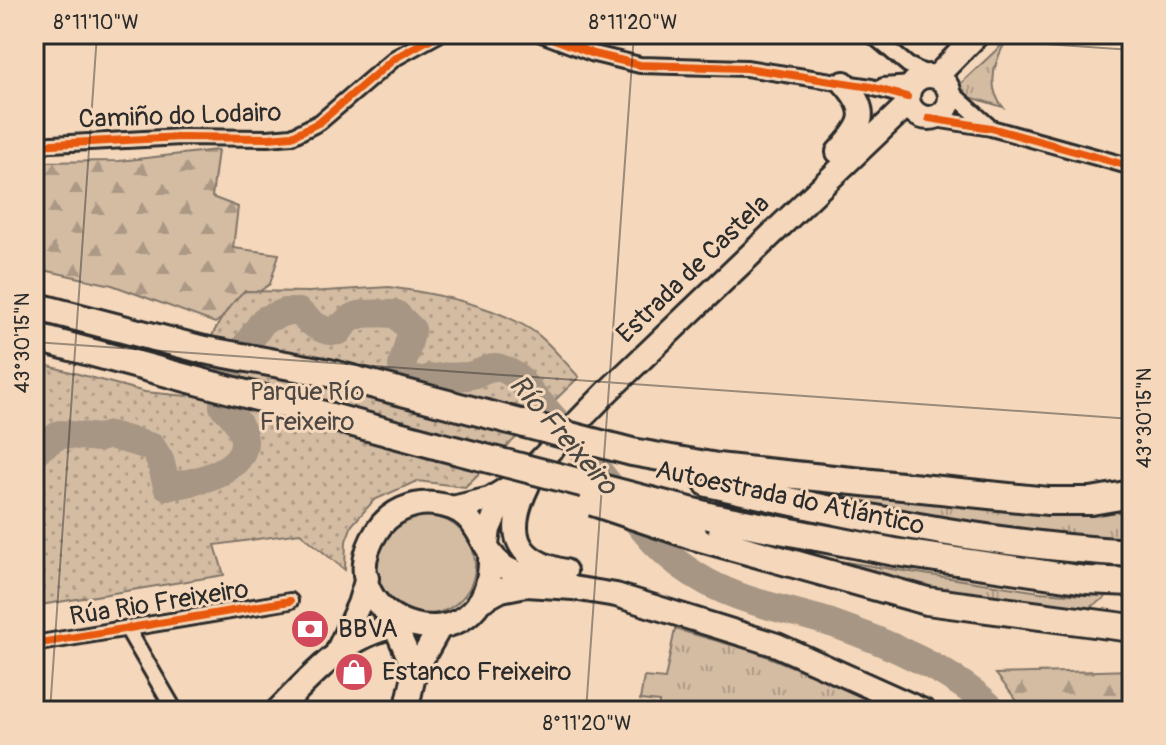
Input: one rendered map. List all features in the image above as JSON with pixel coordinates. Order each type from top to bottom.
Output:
[{"type":"highway","name":"Autoestrada do Atlántico","points":[[34,306],[713,475],[873,520],[1018,543],[1132,553]]},
{"type":"highway","name":"Autoestrada do Atlántico","points":[[34,337],[713,517],[895,552],[1086,580],[1132,582]]},
{"type":"highway","points":[[439,446],[694,536],[927,601],[1132,628]]},
{"type":"highway","points":[[713,475],[1048,501],[1091,501],[1132,494]]},
{"type":"main road","name":"Estrada de Castela","points":[[521,480],[978,34]]},
{"type":"main road","points":[[823,183],[825,167],[860,126],[860,106],[844,83]]},
{"type":"main road","points":[[924,88],[946,109],[942,114],[929,118],[916,114],[924,88]]},
{"type":"main road","points":[[538,464],[515,515],[515,528],[524,551],[544,565],[590,578],[616,595]]},
{"type":"main road","points":[[452,508],[490,499],[521,480]]},
{"type":"main road","points":[[479,602],[487,588],[490,571],[489,529],[496,513],[521,480]]},
{"type":"main road","points":[[338,650],[367,578],[366,558],[371,540],[381,524],[396,512],[414,505],[433,503],[452,508],[479,529],[488,550],[507,569],[573,588]]},
{"type":"main road","points":[[367,578],[379,605],[398,628],[415,671]]},
{"type":"main road","points":[[277,711],[338,650],[359,639],[384,627],[440,627],[457,621],[479,602],[501,590],[526,585],[616,595],[777,645],[924,711]]},
{"type":"main road","points":[[406,711],[415,671],[440,627]]},
{"type":"street","name":"Camiño do Lodairo","points":[[34,145],[181,137],[292,136],[320,122],[395,58],[439,34]]},
{"type":"street","points":[[541,34],[602,57],[640,65],[733,67],[871,87],[924,88]]},
{"type":"street","points":[[871,34],[908,65],[924,88],[991,128]]},
{"type":"street","points":[[929,118],[991,128],[1132,167]]},
{"type":"street","name":"Rúa Rio Freixeiro","points":[[34,644],[290,601]]},
{"type":"street","points":[[128,630],[175,711]]},
{"type":"green space","points":[[1006,41],[998,57],[993,83],[1003,107],[960,94],[956,88]]},
{"type":"green space","points":[[218,150],[212,197],[238,207],[233,248],[279,254],[270,284],[215,323],[112,285],[34,268],[34,162],[119,161]]},
{"type":"green space","name":"Parque Río Freixeiro","points":[[389,287],[462,301],[514,320],[543,339],[579,377],[465,487],[417,481],[374,500],[352,525],[346,541],[345,570],[300,533],[215,545],[224,575],[34,606],[34,362],[145,392],[187,396],[217,327],[244,291],[309,292]]},
{"type":"green space","points":[[777,484],[1049,514],[1102,514],[1132,510],[1132,554],[1123,574],[1105,598],[1080,613],[917,587],[801,555],[1040,592],[1081,595],[1089,551],[1071,537],[966,523],[777,487]]},
{"type":"green space","points":[[426,516],[445,519],[461,530],[472,546],[475,565],[472,584],[461,600],[445,611],[426,614],[407,611],[391,600],[380,584],[377,565],[380,546],[391,530],[407,519]]},
{"type":"green space","points":[[675,629],[753,651],[892,711],[659,711],[659,702],[640,700],[644,677],[665,679]]},
{"type":"green space","points":[[1132,670],[1125,711],[1025,711],[996,674]]},
{"type":"waterway","name":"Río Freixeiro","points":[[34,452],[60,434],[99,438],[110,435],[152,447],[160,460],[167,486],[203,479],[233,464],[242,453],[244,439],[238,424],[223,406],[223,395],[232,365],[264,320],[285,312],[299,312],[317,326],[328,331],[339,331],[357,316],[396,314],[412,330],[402,366],[404,378],[418,380],[467,376],[496,367],[518,378],[579,447],[658,546],[688,571],[738,596],[834,624],[897,649],[941,671],[994,711]]},
{"type":"cycle path","points":[[34,145],[181,137],[292,136],[320,122],[395,58],[439,34]]},
{"type":"cycle path","points":[[541,34],[594,54],[640,65],[746,68],[871,87],[907,97]]},
{"type":"cycle path","points":[[929,118],[991,128],[1132,167]]},
{"type":"cycle path","points":[[34,644],[290,601]]},
{"type":"place","name":"BBVA","points":[[310,629]]},
{"type":"place","name":"Estanco Freixeiro","points":[[354,672]]}]
